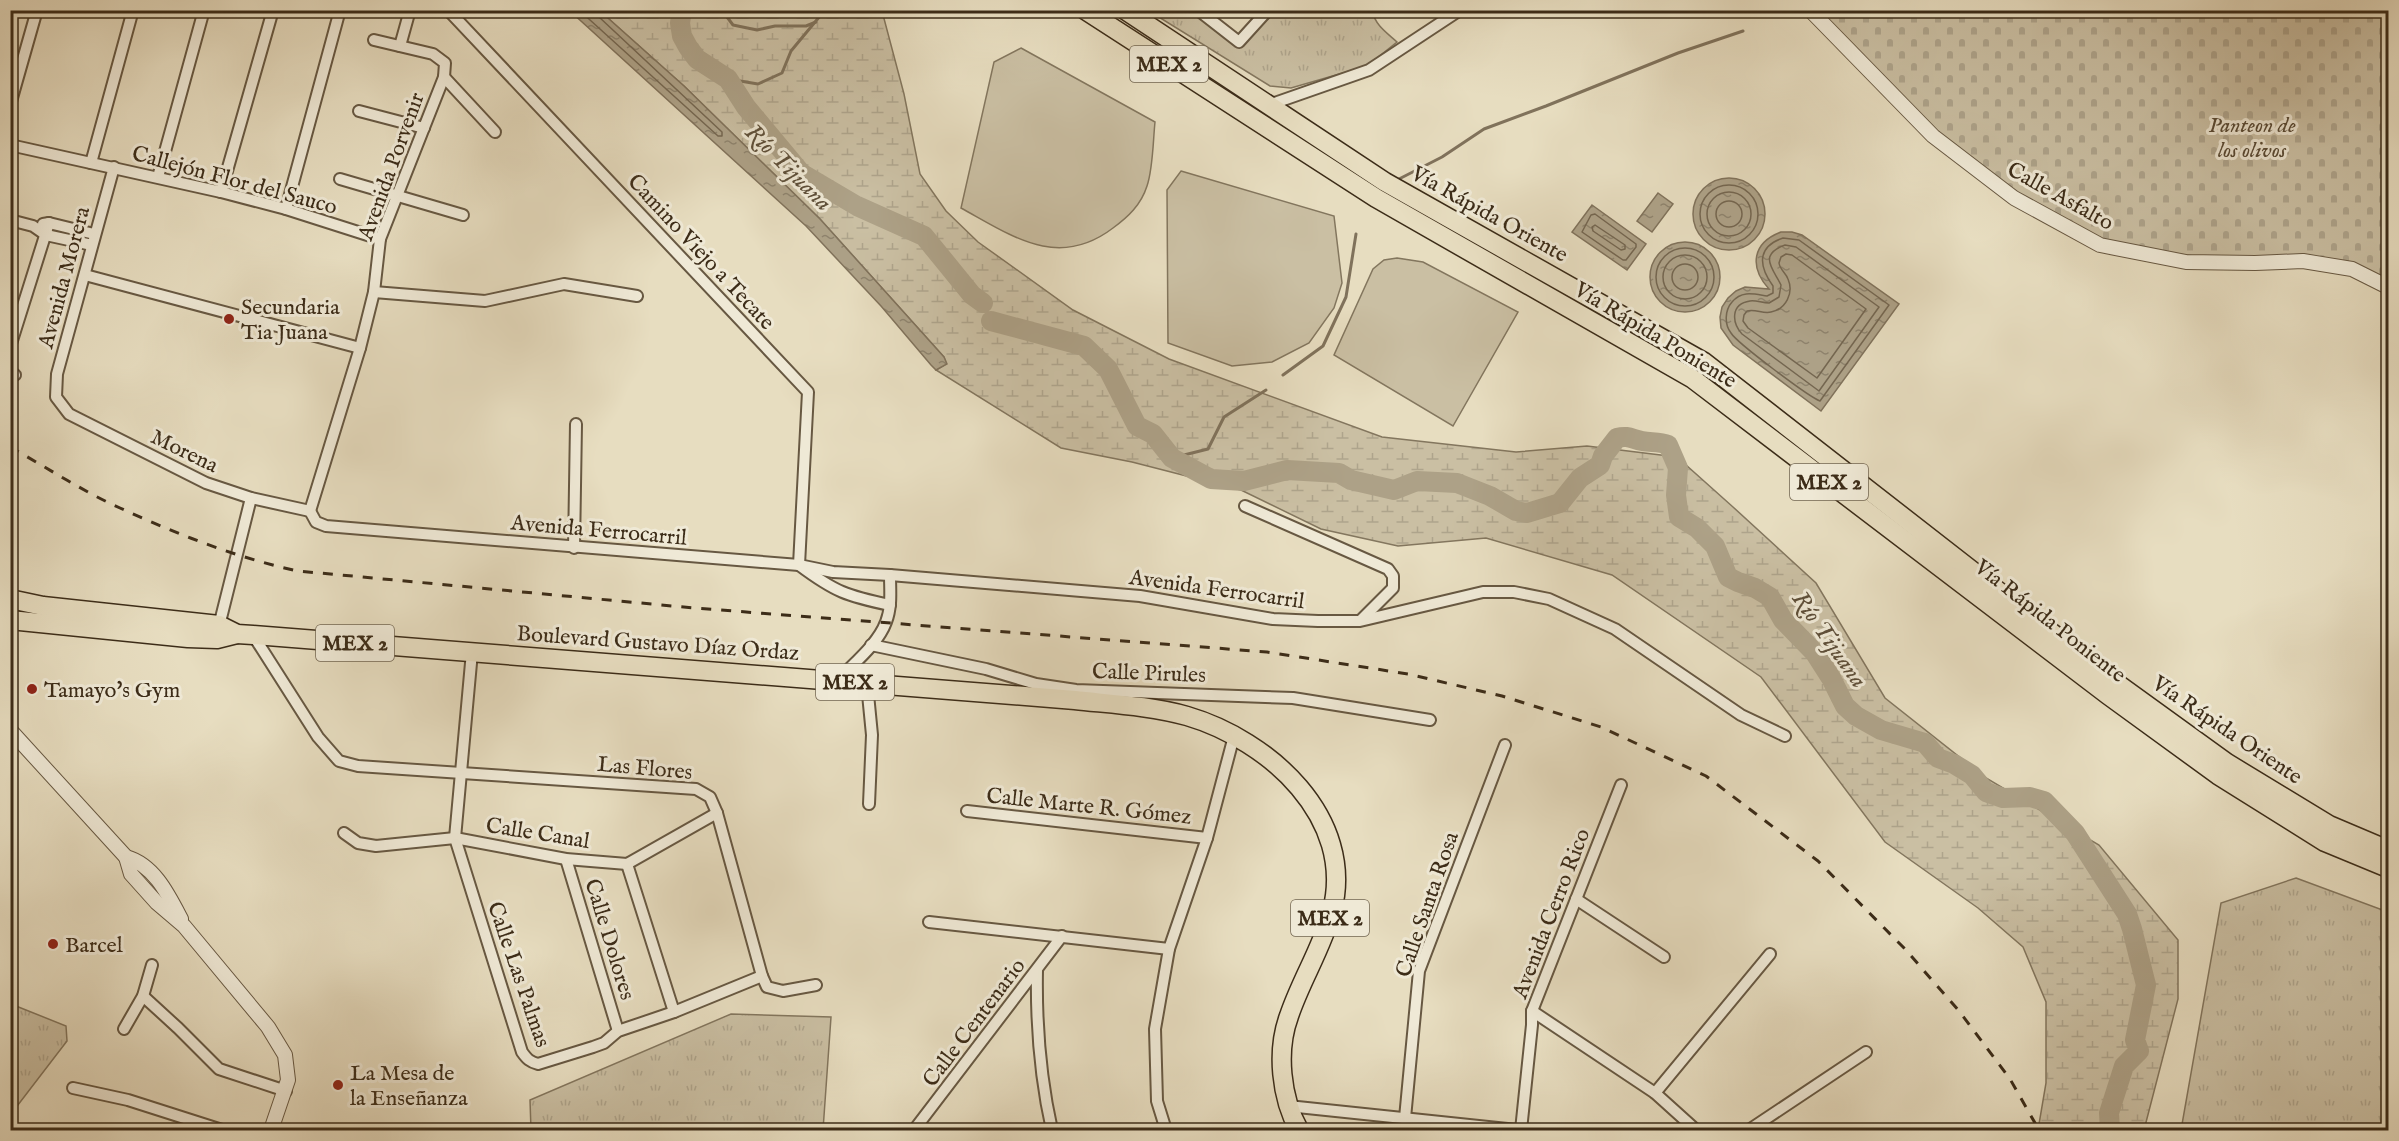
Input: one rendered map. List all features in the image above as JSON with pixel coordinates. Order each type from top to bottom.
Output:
[{"type":"main road","name":"Vía Rápida Poniente","points":[[1085,10],[1376,198],[1693,379],[2217,776],[2325,842],[2388,868]]},
{"type":"main road","name":"Vía Rápida Oriente","points":[[1125,10],[1385,182],[1704,362],[2115,682],[2228,763],[2329,825],[2388,850]]},
{"type":"main road","name":"Boulevard Gustavo Díaz Ordaz","points":[[10,599],[43,606],[245,635],[867,684],[1075,695],[1166,711],[1206,723],[1233,736],[1273,762],[1300,789],[1321,819],[1334,851],[1336,882],[1332,911],[1288,1017],[1285,1032],[1282,1064],[1288,1106],[1299,1131]]},
{"type":"main road","points":[[10,607],[43,606]]},
{"type":"main road","name":"Boulevard Gustavo Díaz Ordaz","points":[[10,620],[68,628],[218,632]]},
{"type":"street","points":[[10,105],[37,10]]},
{"type":"street","points":[[91,163],[133,10]]},
{"type":"street","points":[[158,177],[204,10]]},
{"type":"street","points":[[221,192],[273,10]]},
{"type":"street","points":[[286,209],[339,10]]},
{"type":"street","points":[[400,46],[410,10]]},
{"type":"street","name":"Camino Viejo a Tecate","points":[[448,10],[808,392],[799,565]]},
{"type":"street","points":[[1198,10],[1239,42],[1268,10]]},
{"type":"street","points":[[1269,105],[1369,70],[1460,10]]},
{"type":"street","name":"Calle Asfalto","points":[[1810,10],[1934,136],[2014,198],[2100,245],[2186,262],[2303,261],[2352,269],[2388,287]]},
{"type":"street","points":[[374,40],[433,54],[445,63],[444,77],[495,132]]},
{"type":"street","name":"Avenida Porvenir","points":[[310,512],[360,348],[374,292],[381,239],[444,77]]},
{"type":"street","points":[[359,111],[424,128]]},
{"type":"street","name":"Callejón Flor del Sauco","points":[[10,144],[221,192],[286,209],[381,239]]},
{"type":"street","name":"Avenida Morera","points":[[56,397],[57,374],[114,167]]},
{"type":"street","points":[[340,179],[463,215]]},
{"type":"street","points":[[10,220],[33,226],[46,235],[93,239]]},
{"type":"street","points":[[33,226],[49,223],[93,239]]},
{"type":"street","points":[[10,347],[49,223]]},
{"type":"street","points":[[85,276],[360,348]]},
{"type":"street","points":[[374,292],[486,301],[564,284],[636,296]]},
{"type":"street","name":"Morena","points":[[56,397],[69,414],[206,483],[251,498],[310,512]]},
{"type":"street","points":[[574,548],[576,424]]},
{"type":"street","points":[[218,632],[251,498]]},
{"type":"street","points":[[1245,506],[1388,568],[1393,576],[1393,588],[1360,621]]},
{"type":"street","name":"Avenida Ferrocarril","points":[[310,512],[316,522],[326,526],[799,565],[833,572],[890,574],[1140,596],[1273,619],[1360,621],[1483,592],[1514,592],[1549,599],[1615,629],[1741,715],[1785,736]]},
{"type":"street","points":[[799,565],[826,585],[846,595],[891,604]]},
{"type":"street","points":[[838,680],[871,645],[886,623],[891,604],[890,574]]},
{"type":"street","name":"Las Flores","points":[[245,635],[318,737],[339,761],[358,766],[696,789],[710,797],[717,813],[762,976]]},
{"type":"street","name":"Calle Pirules","points":[[871,645],[986,669],[1075,695],[1293,698],[1430,720]]},
{"type":"street","name":"Calle Las Palmas","points":[[472,652],[455,838],[522,1052],[526,1058],[538,1064],[593,1047],[618,1031],[674,1012],[762,976]]},
{"type":"street","points":[[867,684],[872,735],[869,804]]},
{"type":"street","points":[[10,730],[126,857],[143,864],[168,894],[184,926],[278,1040],[289,1067],[286,1091],[271,1131]]},
{"type":"street","points":[[1166,1131],[1157,1101],[1155,1029],[1169,949],[1207,838],[1233,736]]},
{"type":"street","name":"Calle Santa Rosa","points":[[1404,1118],[1419,971],[1505,745]]},
{"type":"street","name":"Avenida Cerro Rico","points":[[1521,1131],[1532,1011],[1621,785]]},
{"type":"street","name":"Calle Marte R. Gómez","points":[[967,811],[1207,838]]},
{"type":"street","points":[[674,1012],[627,864],[717,813]]},
{"type":"street","name":"Calle Canal","points":[[344,833],[358,843],[376,846],[455,838],[566,859],[627,864]]},
{"type":"street","name":"Calle Dolores","points":[[566,859],[618,1031]]},
{"type":"street","points":[[1575,899],[1664,957]]},
{"type":"street","points":[[929,922],[1169,949]]},
{"type":"street","name":"Calle Centenario","points":[[914,1131],[1062,936]]},
{"type":"street","points":[[1655,1093],[1770,954]]},
{"type":"street","points":[[124,1029],[143,996],[152,965]]},
{"type":"street","points":[[1037,970],[1036,1015],[1039,1054],[1052,1131]]},
{"type":"street","points":[[762,976],[767,987],[774,990],[816,985]]},
{"type":"street","points":[[143,996],[219,1069],[286,1091]]},
{"type":"street","points":[[1532,1011],[1655,1093],[1696,1131]]},
{"type":"street","points":[[1749,1131],[1866,1052]]},
{"type":"street","points":[[73,1088],[128,1100],[222,1131]]},
{"type":"street","points":[[1288,1106],[1517,1131]]},
{"type":"green space","points":[[600,11],[882,11],[904,94],[920,174],[946,211],[978,242],[1073,310],[1169,359],[1382,437],[1516,452],[1587,446],[1677,457],[1816,583],[1885,698],[1986,778],[2099,845],[2178,940],[2178,999],[2144,1130],[2038,1130],[2046,1083],[2046,1002],[2023,947],[1978,908],[1885,842],[1761,677],[1612,575],[1486,538],[1398,546],[1321,529],[1241,490],[1132,462],[1061,448],[936,370],[946,364],[944,357],[820,219],[684,86]]},
{"type":"green space","points":[[1149,11],[1190,11],[1240,46],[1276,11],[1372,11],[1379,25],[1397,42],[1367,66],[1291,88],[1270,86]]},
{"type":"green space","name":"Panteon de los olivos","points":[[1810,11],[2388,11],[2388,287],[2352,269],[2255,263],[2100,245],[2014,198],[1933,136]]},
{"type":"green space","points":[[1021,48],[1155,122],[1150,172],[1141,199],[1133,210],[1113,228],[1093,240],[1073,247],[1054,248],[1017,238],[961,208],[994,62]]},
{"type":"green space","points":[[1181,171],[1334,216],[1342,283],[1334,308],[1309,343],[1272,362],[1232,366],[1168,343],[1167,190]]},
{"type":"green space","points":[[1397,258],[1423,262],[1518,312],[1453,426],[1334,355],[1373,269],[1384,260]]},
{"type":"green space","points":[[2296,878],[2388,912],[2388,1130],[2181,1130],[2221,903]]},
{"type":"green space","points":[[11,1004],[66,1026],[67,1041],[11,1114]]},
{"type":"green space","points":[[731,1014],[831,1017],[823,1130],[531,1130],[530,1100]]},
{"type":"water","points":[[570,11],[600,11],[684,86],[820,219],[944,357],[947,364],[936,370],[881,306],[806,226]]},
{"type":"water","points":[[1729,178],[1749,184],[1759,194],[1765,214],[1759,234],[1749,244],[1729,250],[1709,244],[1699,234],[1693,214],[1699,194],[1709,184]]},
{"type":"water","points":[[1658,193],[1673,204],[1652,232],[1637,221]]},
{"type":"water","points":[[1592,205],[1646,244],[1627,270],[1572,232]]},
{"type":"water","points":[[1781,232],[1802,235],[1899,304],[1821,411],[1733,345],[1721,328],[1722,307],[1736,291],[1745,287],[1769,289],[1758,272],[1757,256],[1764,242]]},
{"type":"water","points":[[1678,242],[1692,242],[1705,247],[1715,257],[1720,277],[1715,297],[1705,307],[1692,312],[1678,312],[1665,307],[1655,297],[1650,284],[1650,270],[1655,257],[1665,247]]},
{"type":"waterway","name":"Río Tijuana","points":[[682,10],[680,23],[682,36],[688,47],[697,59],[728,79],[746,107],[801,173],[857,206],[924,236],[972,295],[983,303]]},
{"type":"waterway","points":[[713,10],[727,17],[733,25],[757,30],[775,26],[806,26],[816,22]]},
{"type":"waterway","points":[[728,79],[758,84],[782,73],[791,51],[825,10]]},
{"type":"waterway","points":[[1399,179],[1442,157],[1484,129],[1678,53],[1743,31]]},
{"type":"waterway","points":[[1283,375],[1323,346],[1346,297],[1356,234]]},
{"type":"waterway","name":"Río Tijuana","points":[[991,321],[1084,346],[1108,369],[1137,426],[1153,434],[1172,458],[1211,479],[1244,481],[1287,470],[1339,473],[1351,480],[1394,490],[1417,481],[1457,483],[1490,496],[1516,511],[1527,513],[1560,503],[1580,478],[1600,465],[1603,456],[1617,438],[1627,437],[1668,445],[1678,468],[1676,495],[1679,517],[1697,528],[1715,546],[1728,577],[1770,597],[1783,620],[1815,653],[1845,706],[1856,716],[1881,730],[1925,743],[1938,758],[1972,775],[1986,792],[2003,798],[2030,797],[2044,801],[2075,833],[2127,914],[2146,985],[2135,1040],[2139,1051],[2124,1066],[2109,1113],[2110,1130]]},
{"type":"waterway","points":[[1172,458],[1208,449],[1224,417],[1266,390]]},
{"type":"railway","points":[[10,447],[92,494],[142,518],[230,552],[298,571],[694,608],[1267,652],[1408,674],[1502,696],[1601,727],[1706,776],[1818,861],[1905,949],[1959,1011],[2010,1079],[2039,1130]]},
{"type":"place","name":"Secundaria Tia Juana","points":[[229,319]]},
{"type":"place","name":"Tamayo's Gym","points":[[32,689]]},
{"type":"place","name":"Barcel","points":[[53,944]]},
{"type":"place","name":"La Mesa de la Enseñanza","points":[[338,1085]]}]
